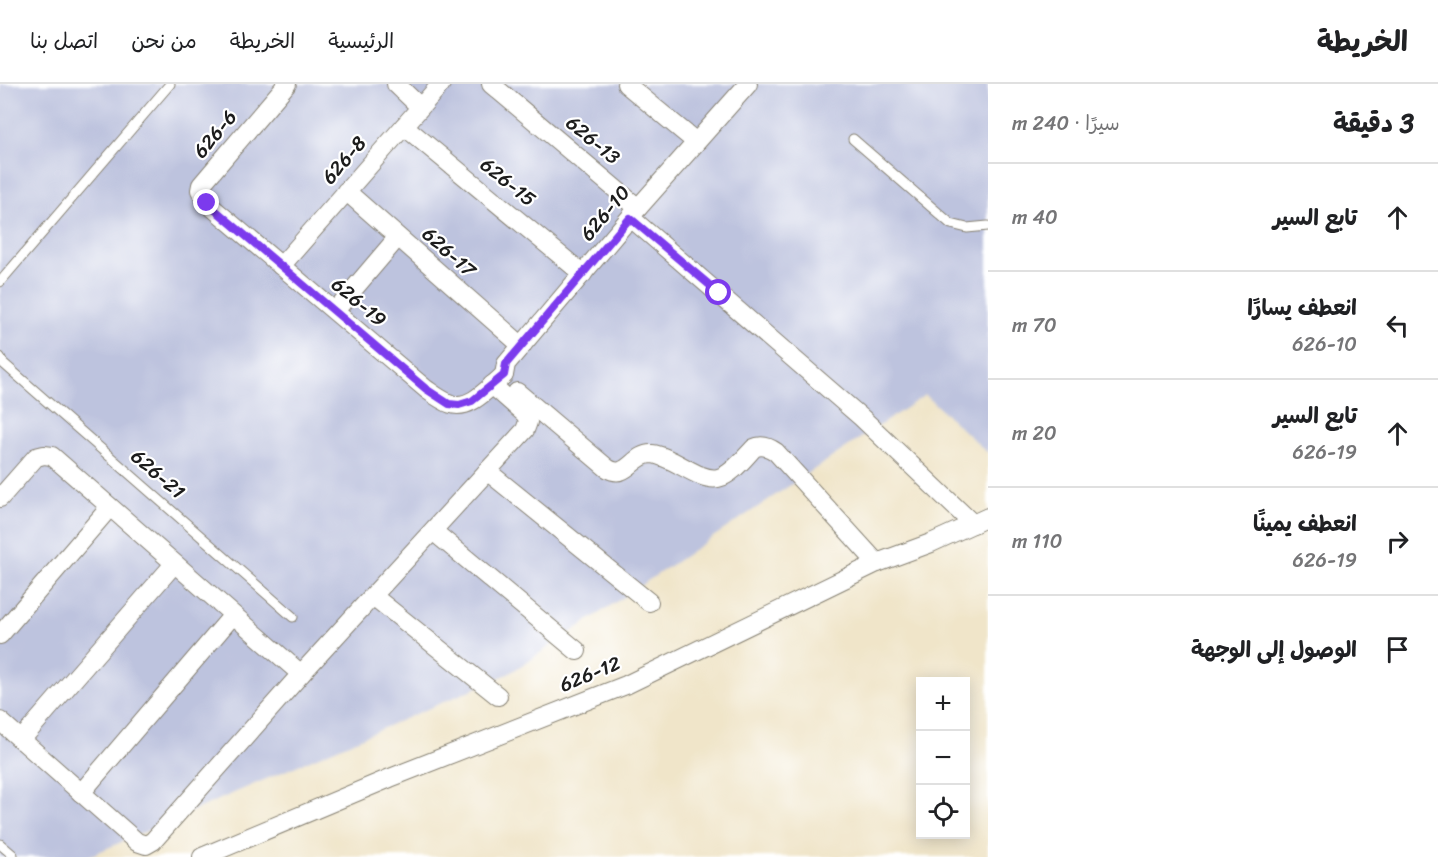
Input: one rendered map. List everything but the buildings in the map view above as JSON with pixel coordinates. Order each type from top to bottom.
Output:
[{"type":"street","name":"626-6","points":[[201,185],[288,84]]},
{"type":"street","points":[[396,84],[420,107]]},
{"type":"street","name":"626-8","points":[[281,266],[441,84]]},
{"type":"street","name":"626-13","points":[[491,84],[862,418],[980,521]]},
{"type":"street","points":[[626,84],[696,142]]},
{"type":"street","name":"626-10","points":[[498,380],[506,364],[634,213],[748,84]]},
{"type":"street","name":"626-15","points":[[404,126],[583,274]]},
{"type":"street","name":"626-19","points":[[201,185],[202,196],[207,203],[426,389],[449,404],[459,405],[472,401],[498,380]]},
{"type":"street","name":"626-17","points":[[346,191],[522,346]]},
{"type":"street","points":[[334,311],[399,237]]},
{"type":"street","points":[[0,721],[137,842],[146,845],[153,841],[301,674],[525,430],[528,422],[526,415],[498,380]]},
{"type":"street","points":[[498,380],[507,384],[607,468],[615,472],[624,471],[641,456],[652,454],[708,478],[719,478],[729,472],[754,448],[758,446],[770,448],[877,563]]},
{"type":"street","points":[[0,498],[36,458],[44,455],[52,456],[301,674]]},
{"type":"street","points":[[487,471],[649,602]]},
{"type":"street","points":[[0,635],[110,507]]},
{"type":"street","name":"626-12","points":[[202,857],[390,778],[626,685],[877,563],[931,543],[980,521]]},
{"type":"street","points":[[433,531],[577,651]]},
{"type":"street","points":[[21,740],[174,564]]},
{"type":"street","points":[[373,596],[498,696]]},
{"type":"street","points":[[81,793],[233,615]]},
{"type":"lane","points":[[0,282],[170,84]]},
{"type":"lane","points":[[853,139],[951,224],[967,228],[988,226]]},
{"type":"lane","name":"626-21","points":[[0,357],[3,363],[293,616]]},
{"type":"lane","points":[[0,844],[13,855]]},
{"type":"shaded area","points":[[0,84],[988,84],[988,453],[925,395],[510,673],[87,857],[0,857]]},
{"type":"route","points":[[207,203],[426,389],[449,404],[459,405],[472,401],[504,375],[506,364],[630,218],[719,293]]}]
